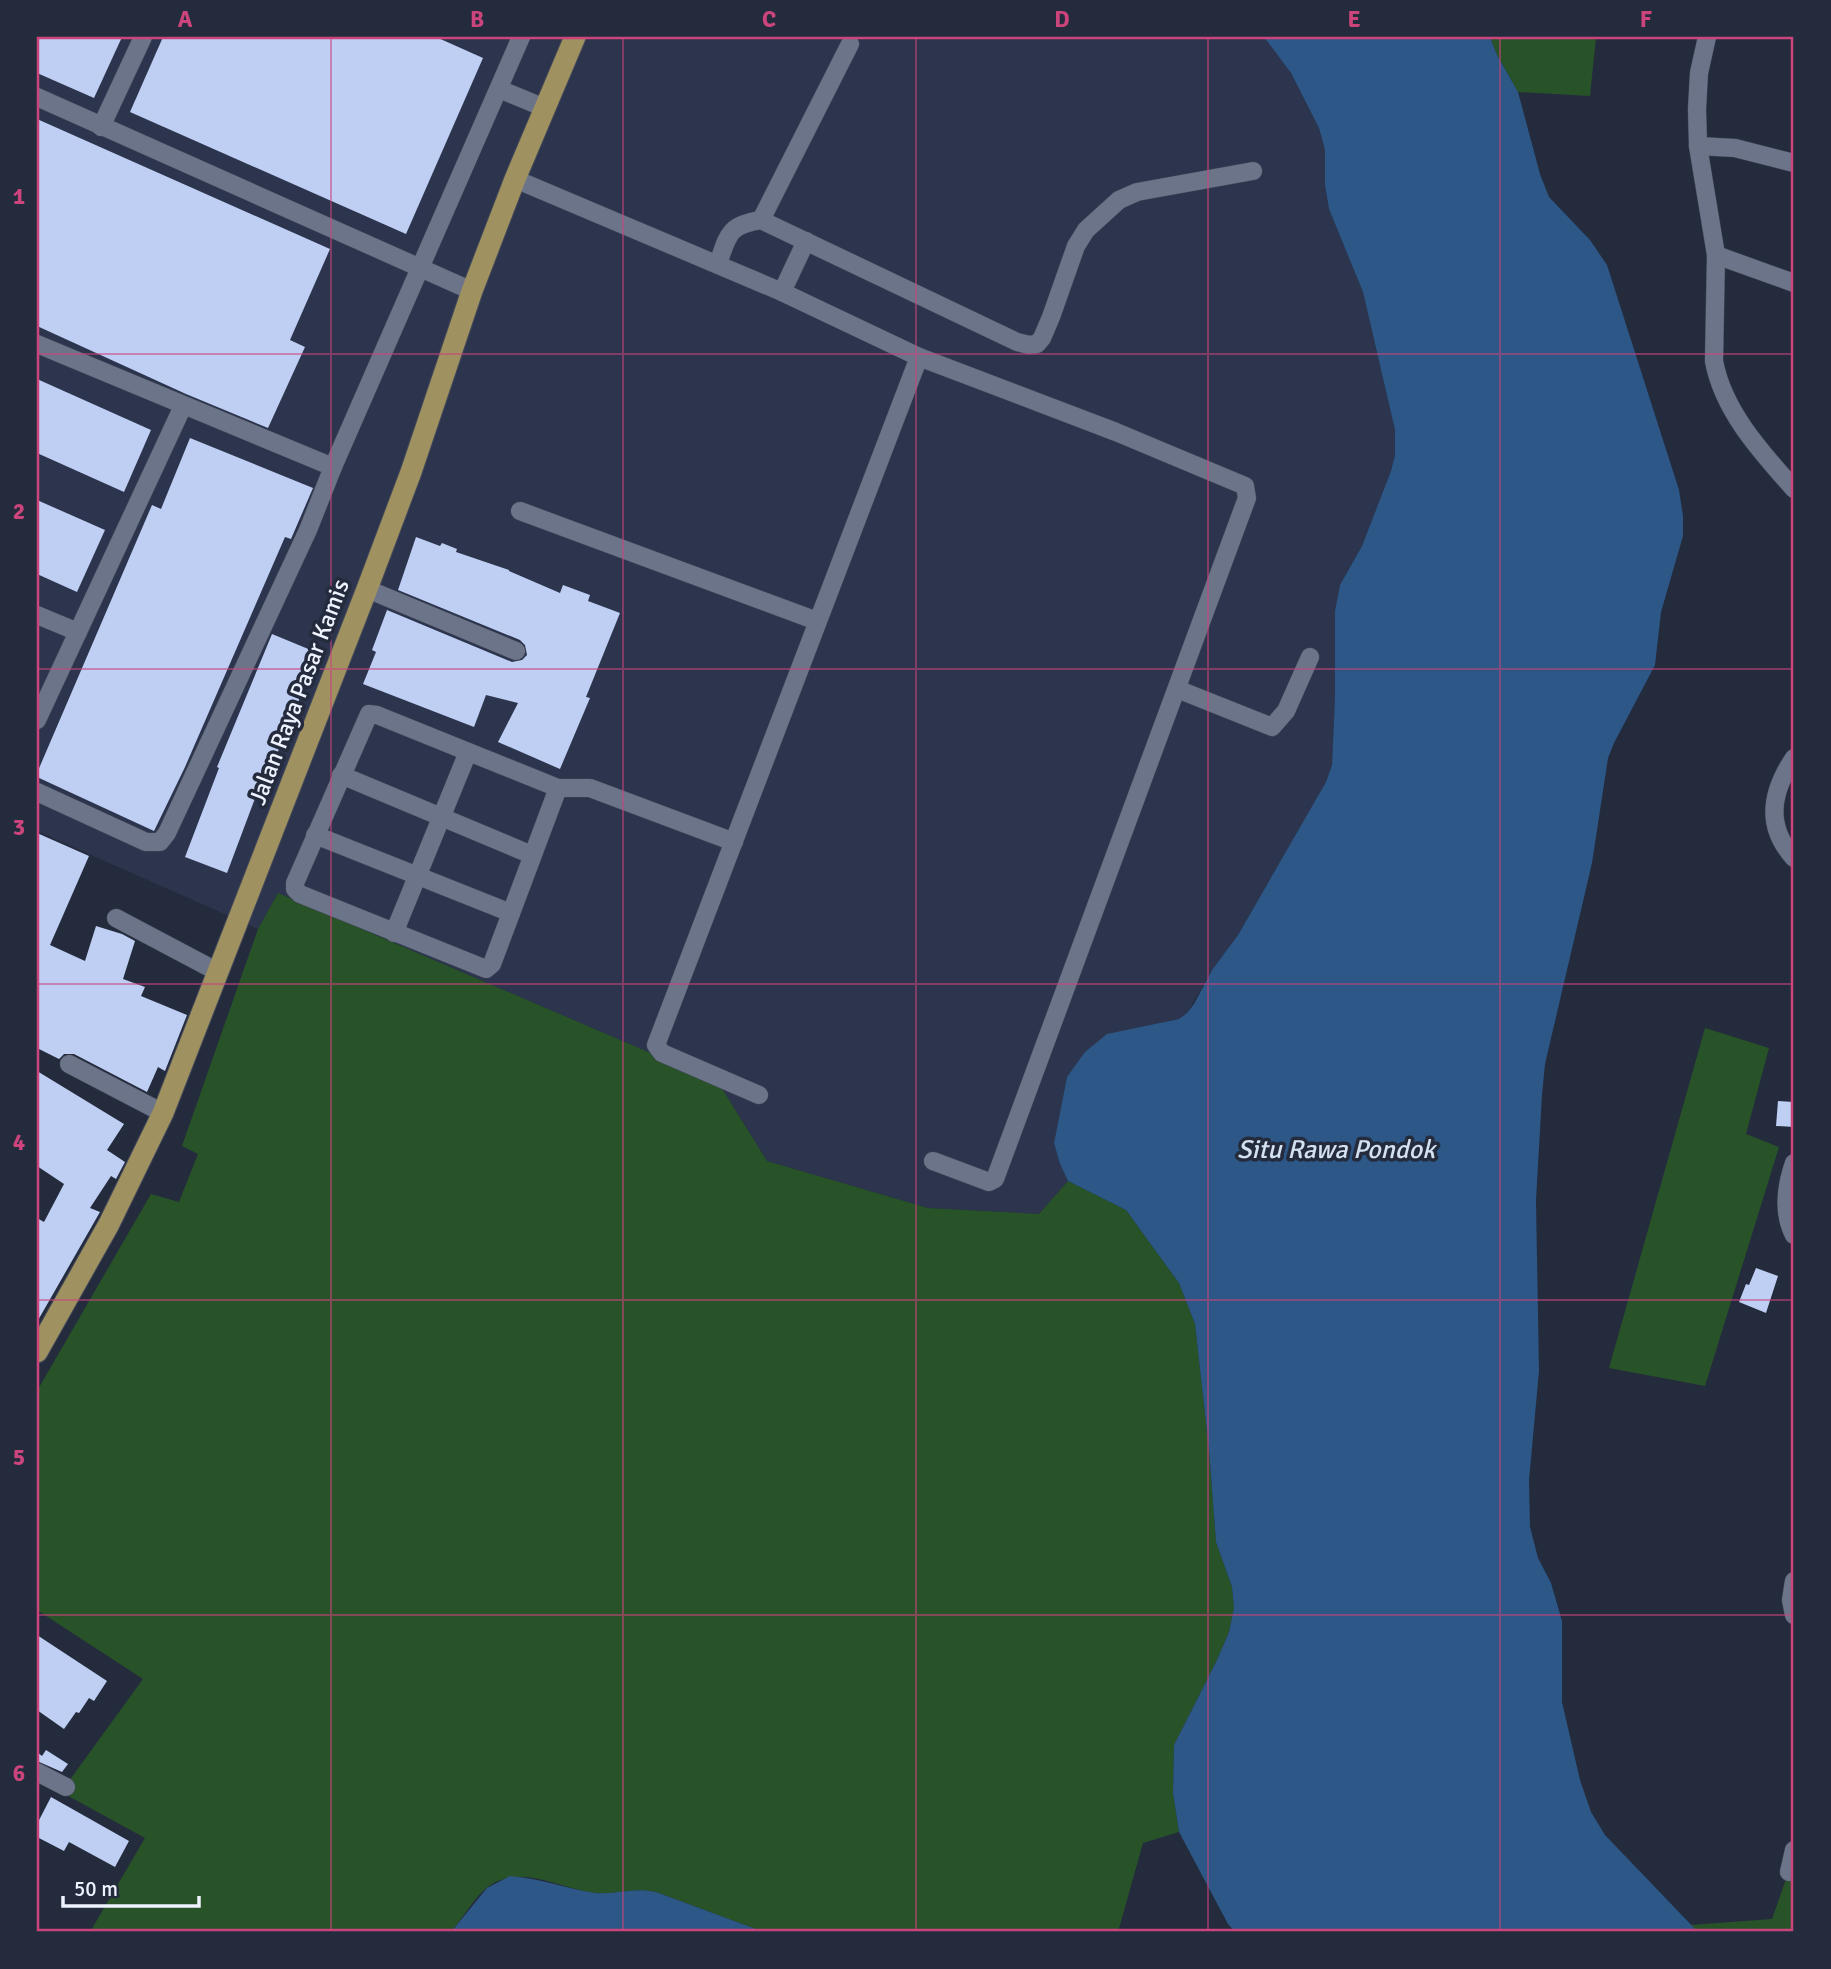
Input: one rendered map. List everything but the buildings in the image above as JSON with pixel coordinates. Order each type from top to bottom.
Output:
[{"type":"main road","name":"Jalan Raya Pasar Kamis","points":[[37,1352],[109,1224],[163,1113],[367,589],[415,460],[472,291],[515,179],[575,37]]},
{"type":"street","points":[[101,127],[143,37]]},
{"type":"street","points":[[1707,37],[1699,73],[1698,146],[1716,255],[1716,376],[1726,399],[1746,429],[1767,459],[1794,489]]},
{"type":"street","points":[[37,792],[146,842],[159,842],[167,834],[308,530],[519,38]]},
{"type":"street","points":[[761,220],[850,44]]},
{"type":"street","points":[[499,89],[545,108]]},
{"type":"street","points":[[37,97],[472,291]]},
{"type":"street","points":[[1698,146],[1735,148],[1794,163]]},
{"type":"street","points":[[718,264],[729,232],[741,223],[761,220],[1017,342],[1037,344],[1051,317],[1076,246],[1086,230],[1119,200],[1138,192],[1253,172]]},
{"type":"street","points":[[515,179],[782,292],[919,357],[1116,432],[1245,486],[1247,498],[995,1179],[989,1182],[933,1161]]},
{"type":"street","points":[[782,292],[806,241]]},
{"type":"street","points":[[1716,255],[1794,283]]},
{"type":"street","points":[[37,344],[333,467]]},
{"type":"street","points":[[760,1095],[662,1053],[656,1045],[919,357]]},
{"type":"street","points":[[37,720],[183,406]]},
{"type":"street","points":[[520,511],[817,621]]},
{"type":"street","points":[[367,589],[516,651]]},
{"type":"street","points":[[37,615],[78,632]]},
{"type":"street","points":[[1177,689],[1272,727],[1286,711],[1310,657]]},
{"type":"street","points":[[558,788],[492,964],[486,969],[300,894],[295,889],[295,883],[369,714],[558,788],[590,788],[734,842]]},
{"type":"street","points":[[394,933],[468,752]]},
{"type":"street","points":[[1791,769],[1775,802],[1775,820],[1778,836],[1794,858]]},
{"type":"street","points":[[341,775],[532,855]]},
{"type":"street","points":[[316,835],[511,913]]},
{"type":"street","points":[[116,918],[218,972]]},
{"type":"street","points":[[69,1063],[163,1113]]},
{"type":"street","points":[[1794,1163],[1787,1181],[1786,1194],[1794,1235]]},
{"type":"street","points":[[1794,1581],[1791,1600],[1794,1615]]},
{"type":"street","points":[[37,1772],[66,1787]]},
{"type":"street","points":[[1789,1872],[1794,1850]]},
{"type":"shaded area","points":[[37,37],[1264,37],[1291,73],[1319,128],[1325,150],[1325,185],[1329,209],[1363,292],[1395,430],[1395,455],[1362,546],[1340,585],[1332,765],[1326,782],[1238,935],[1212,970],[1187,1013],[1179,1019],[1164,1022],[1067,1077],[1054,1143],[1068,1181],[1039,1214],[928,1208],[767,1161],[718,1082],[278,893],[258,929],[37,831]]},
{"type":"green space","points":[[1490,37],[1596,37],[1590,96],[1518,92]]},
{"type":"green space","points":[[278,893],[718,1082],[767,1161],[928,1208],[1039,1214],[1068,1181],[1126,1210],[1179,1283],[1195,1324],[1216,1542],[1232,1587],[1234,1608],[1229,1632],[1217,1660],[1174,1745],[1173,1793],[1179,1832],[1143,1843],[1118,1932],[764,1932],[656,1892],[640,1890],[597,1893],[528,1877],[514,1877],[489,1886],[451,1932],[90,1932],[145,1838],[61,1792],[143,1679],[37,1610],[37,1391],[151,1194],[179,1202],[198,1154],[182,1146],[258,929]]},
{"type":"green space","points":[[1705,1028],[1769,1048],[1746,1134],[1779,1147],[1705,1386],[1609,1368]]},
{"type":"green space","points":[[1786,1879],[1794,1881],[1794,1932],[1698,1932],[1690,1925],[1772,1919]]},
{"type":"water","name":"Situ Rawa Pondok","points":[[1264,37],[1490,37],[1518,92],[1540,174],[1549,197],[1590,240],[1607,265],[1679,490],[1683,536],[1661,612],[1655,665],[1608,758],[1592,863],[1545,1064],[1536,1200],[1539,1371],[1529,1480],[1530,1527],[1538,1558],[1551,1583],[1562,1621],[1562,1702],[1580,1780],[1591,1812],[1605,1835],[1698,1932],[1235,1932],[1228,1924],[1179,1832],[1173,1793],[1174,1745],[1217,1660],[1229,1632],[1234,1608],[1232,1587],[1216,1542],[1195,1324],[1179,1283],[1126,1210],[1068,1181],[1054,1143],[1067,1077],[1085,1052],[1107,1034],[1179,1019],[1187,1013],[1212,970],[1238,935],[1326,782],[1332,765],[1335,611],[1340,585],[1362,546],[1395,455],[1395,430],[1363,292],[1329,209],[1325,185],[1325,150],[1319,128],[1291,73]]},
{"type":"water","points":[[510,1876],[596,1893],[639,1890],[656,1892],[764,1932],[451,1932],[487,1888]]}]
